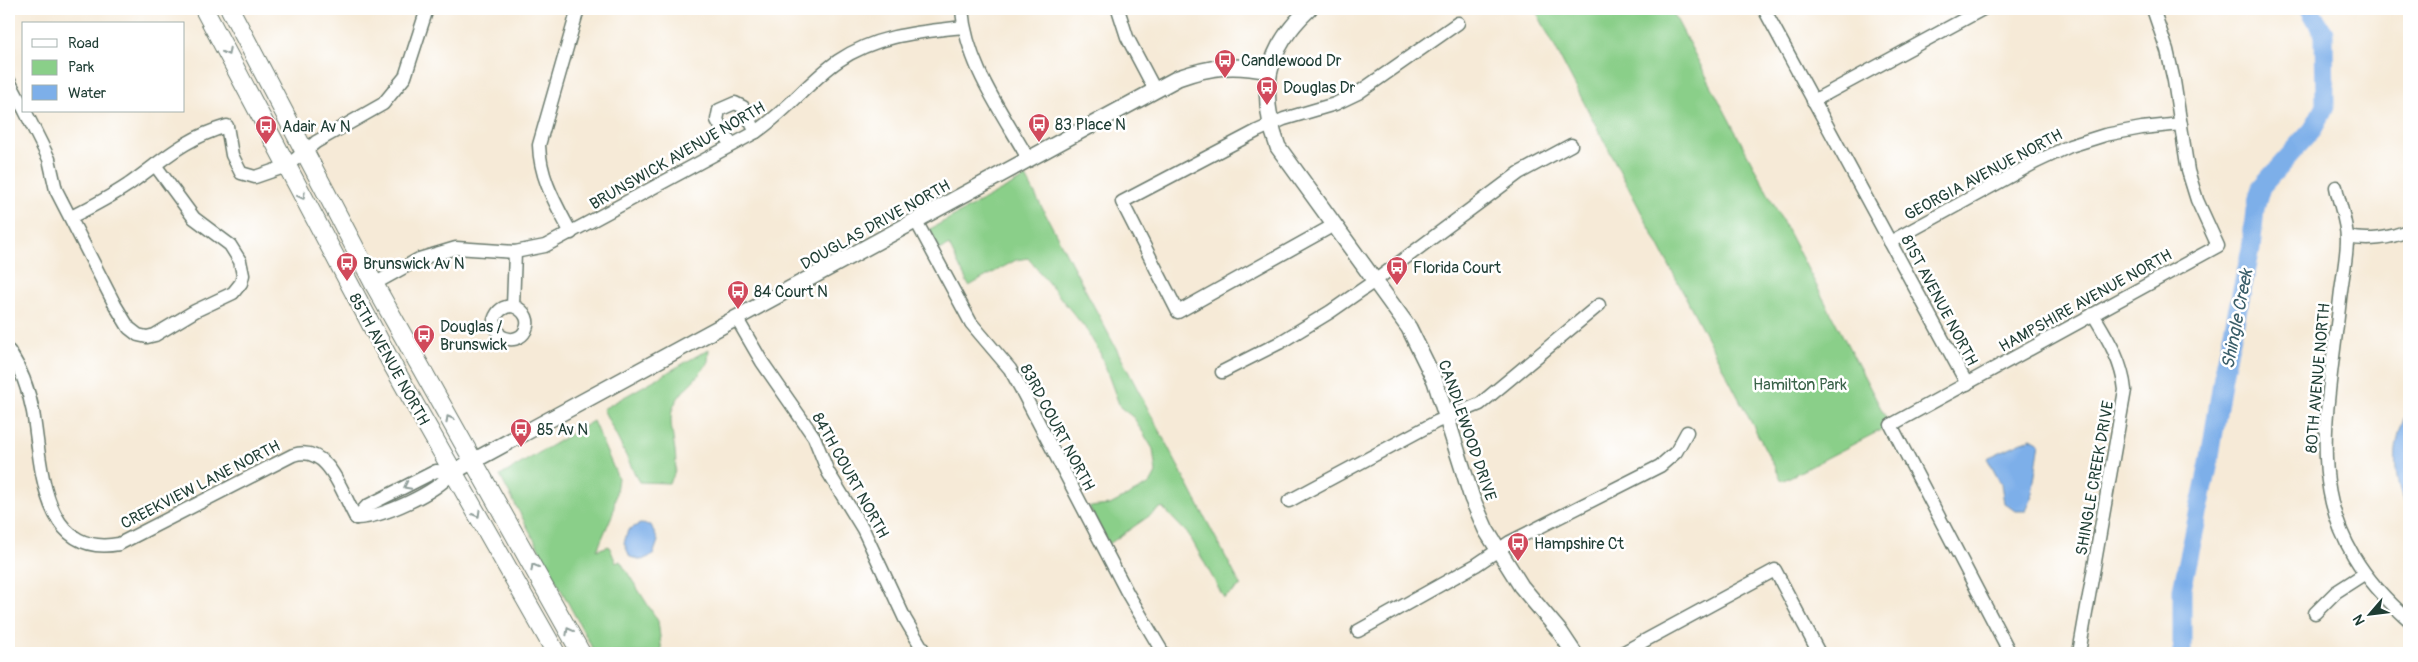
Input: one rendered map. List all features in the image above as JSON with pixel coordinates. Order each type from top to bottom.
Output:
[{"type":"main road","name":"85TH AVENUE NORTH","points":[[204,9],[384,350],[556,653]]},
{"type":"main road","name":"85TH AVENUE NORTH","points":[[230,9],[374,284],[581,653]]},
{"type":"main road","points":[[239,9],[250,30],[255,57]]},
{"type":"street","points":[[71,217],[107,198],[192,139],[227,126],[232,155],[241,172],[255,177],[287,166],[316,142],[367,115],[383,104],[395,92],[405,77],[427,9]]},
{"type":"street","points":[[571,233],[543,177],[539,162],[539,145],[578,9]]},
{"type":"street","points":[[962,9],[963,27],[979,71],[1029,160]]},
{"type":"street","points":[[1118,9],[1127,36],[1156,90]]},
{"type":"street","name":"CANDLEWOOD DRIVE","points":[[1308,9],[1294,23],[1281,41],[1270,71],[1267,88],[1270,125],[1278,147],[1289,165],[1376,280],[1409,328],[1423,353],[1448,417],[1472,498],[1498,551],[1521,586],[1560,632],[1574,653]]},
{"type":"street","name":"81ST AVENUE NORTH","points":[[1764,9],[1967,384],[1891,425],[2010,653]]},
{"type":"street","points":[[1814,101],[1983,9]]},
{"type":"street","points":[[2153,9],[2167,50],[2181,124]]},
{"type":"street","points":[[1334,225],[1178,312],[1122,202],[1270,125],[1335,104],[1358,93],[1458,22]]},
{"type":"street","name":"BRUNSWICK AVENUE NORTH","points":[[374,284],[419,259],[456,248],[515,252],[545,246],[756,132],[778,117],[837,62],[859,49],[881,39],[963,27]]},
{"type":"street","name":"DOUGLAS DRIVE NORTH","points":[[356,518],[384,514],[444,482],[453,472],[1178,78],[1216,66],[1245,67],[1270,71]]},
{"type":"street","points":[[9,81],[22,106]]},
{"type":"street","points":[[732,146],[717,120],[719,110],[726,105],[735,103],[743,107],[756,132]]},
{"type":"street","points":[[25,112],[50,159],[56,190],[123,318],[129,328],[138,335],[155,335],[195,311],[234,293],[241,283],[243,275],[236,255],[226,240],[194,218],[155,165]]},
{"type":"street","name":"GEORGIA AVENUE NORTH","points":[[1890,242],[2036,162],[2070,146],[2105,135],[2133,129],[2181,124]]},
{"type":"street","name":"HAMPSHIRE AVENUE NORTH","points":[[1967,384],[2218,246],[2194,193],[2188,171],[2181,124]]},
{"type":"street","points":[[1222,372],[1279,343],[1376,280],[1519,173],[1571,146]]},
{"type":"street","name":"80TH AVENUE NORTH","points":[[2336,187],[2347,237],[2324,456],[2328,488],[2336,519],[2349,549],[2364,574],[2387,600],[2409,620]]},
{"type":"street","name":"83RD COURT NORTH","points":[[916,221],[971,323],[1010,369],[1128,594],[1163,653]]},
{"type":"street","points":[[2347,237],[2359,240],[2381,238],[2409,230]]},
{"type":"street","points":[[513,306],[515,252]]},
{"type":"street","points":[[1289,501],[1448,417],[1480,404],[1599,306]]},
{"type":"street","name":"SHINGLE CREEK DRIVE","points":[[2079,653],[2125,390],[2123,373],[2117,356],[2093,314]]},
{"type":"street","name":"84TH COURT NORTH","points":[[737,319],[762,362],[814,437],[828,472],[863,529],[905,620],[924,653]]},
{"type":"street","name":"CREEKVIEW LANE NORTH","points":[[9,351],[30,398],[39,465],[48,498],[61,524],[77,538],[97,545],[119,544],[292,455],[306,452],[323,460],[356,518]]},
{"type":"street","points":[[1358,631],[1498,551],[1510,542],[1660,466],[1676,452],[1687,432]]},
{"type":"street","points":[[1622,653],[1775,570],[1820,653]]},
{"type":"street","points":[[2315,613],[2336,592],[2364,574]]},
{"type":"green space","name":"Hamilton Park","points":[[1535,9],[1671,9],[1886,418],[1881,430],[1782,481]]},
{"type":"green space","points":[[1026,177],[1241,586],[1224,598],[1189,535],[1162,507],[1109,544],[1089,507],[1110,505],[1150,484],[1156,473],[1153,449],[1134,418],[1120,407],[1100,353],[1086,329],[1028,258],[1016,260],[969,286],[949,245],[940,250],[930,229]]},
{"type":"green space","points":[[709,349],[707,364],[678,398],[672,411],[671,419],[676,458],[674,476],[669,483],[639,482],[603,409]]},
{"type":"green space","points":[[593,421],[618,478],[613,513],[597,550],[609,546],[616,563],[620,561],[658,621],[662,653],[595,653],[500,476]]},
{"type":"water","points":[[2404,418],[2409,423],[2409,512],[2400,489],[2396,466],[2397,442]]},
{"type":"water","points":[[2031,438],[2040,443],[2031,500],[2026,511],[2015,511],[2004,503],[2001,484],[1987,458]]},
{"type":"water","points":[[640,524],[651,525],[658,541],[653,555],[642,560],[630,557],[624,543],[628,530]]},
{"type":"waterway","name":"Shingle Creek","points":[[2182,653],[2182,589],[2209,463],[2223,376],[2251,249],[2255,209],[2261,187],[2313,129],[2325,106],[2324,34],[2310,9]]},
{"type":"place","name":"Candlewood Dr","points":[[1225,79]]},
{"type":"place","name":"Douglas Dr","points":[[1267,106]]},
{"type":"place","name":"83 Place N","points":[[1039,143]]},
{"type":"place","name":"Adair Av N","points":[[266,145]]},
{"type":"place","name":"Brunswick Av N","points":[[347,282]]},
{"type":"place","name":"Florida Court","points":[[1397,286]]},
{"type":"place","name":"84 Court N","points":[[738,310]]},
{"type":"place","name":"Douglas / Brunswick","points":[[424,354]]},
{"type":"place","name":"85 Av N","points":[[521,448]]},
{"type":"place","name":"Hampshire Ct","points":[[1518,562]]}]
